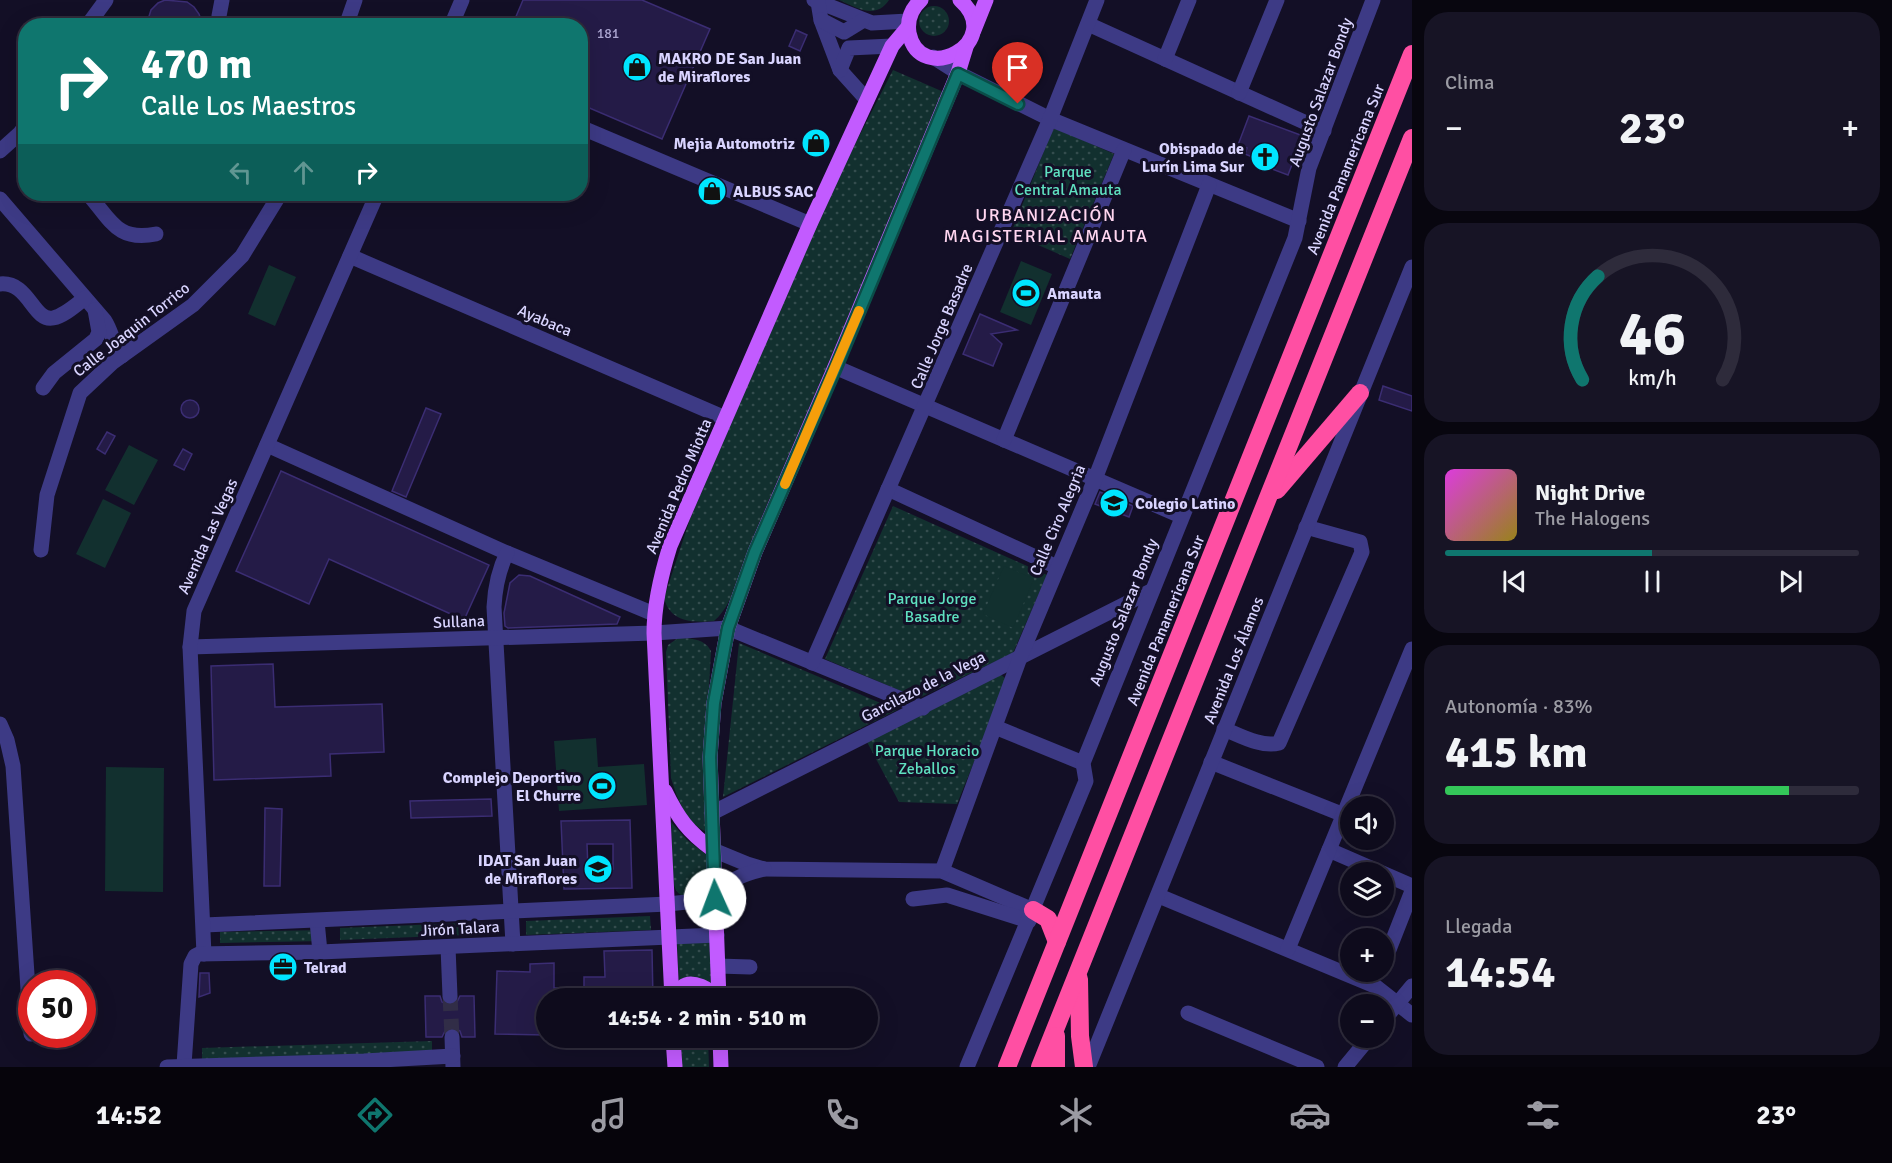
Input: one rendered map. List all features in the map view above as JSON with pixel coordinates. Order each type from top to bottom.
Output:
[{"type":"highway","name":"Avenida Panamericana Sur","points":[[1007,1067],[1412,54]]},
{"type":"highway","points":[[1040,1067],[1412,138]]},
{"type":"highway","points":[[1267,503],[1360,393]]},
{"type":"highway","points":[[1031,915],[1048,919],[1055,931],[1057,942]]},
{"type":"highway","points":[[1079,968],[1080,1036],[1086,1067]]},
{"type":"highway","points":[[1056,1026],[1056,1067]]},
{"type":"main road","name":"Avenida Pedro Miotta","points":[[672,988],[654,633],[654,614],[660,576],[670,546],[810,224],[892,46],[908,24],[913,8],[921,0]]},
{"type":"main road","points":[[960,0],[972,17],[972,33]]},
{"type":"main road","points":[[718,988],[710,757],[714,703],[728,628],[755,552],[836,367],[958,74],[966,47],[986,0]]},
{"type":"main road","points":[[908,24],[910,37],[915,46],[923,53],[933,57],[951,57],[966,47]]},
{"type":"main road","points":[[662,786],[687,829],[713,850]]},
{"type":"main road","points":[[680,988],[689,985],[701,988]]},
{"type":"main road","points":[[674,1048],[675,1067]]},
{"type":"main road","points":[[720,1048],[721,1067]]},
{"type":"street","points":[[93,18],[106,0]]},
{"type":"street","points":[[219,16],[222,0]]},
{"type":"street","points":[[349,18],[355,0]]},
{"type":"street","points":[[454,18],[462,0]]},
{"type":"street","name":"Calle Jorge Basadre","points":[[812,663],[1050,118],[1097,0]]},
{"type":"street","points":[[1166,59],[1189,0]]},
{"type":"street","points":[[1239,93],[1277,0]]},
{"type":"street","name":"Augusto Salazar Bondy","points":[[967,1067],[1086,781],[1083,763],[1295,238],[1310,168],[1373,0]]},
{"type":"street","points":[[816,1],[862,21],[908,24]]},
{"type":"street","points":[[816,1],[820,20],[840,70],[867,100]]},
{"type":"street","points":[[820,20],[844,32],[849,48],[840,70]]},
{"type":"street","points":[[844,32],[862,21]]},
{"type":"street","points":[[1088,24],[1324,131]]},
{"type":"street","points":[[849,48],[892,46]]},
{"type":"street","points":[[933,57],[958,74],[1050,118],[1299,221]]},
{"type":"street","points":[[588,130],[810,224]]},
{"type":"street","points":[[0,151],[18,135]]},
{"type":"street","points":[[1004,440],[1125,150]]},
{"type":"street","name":"Calle Ciro Alegria","points":[[942,871],[1021,656],[1095,479],[1209,185]]},
{"type":"street","points":[[0,199],[109,328],[115,347],[122,356]]},
{"type":"street","points":[[94,201],[121,232],[139,237],[156,234]]},
{"type":"street","name":"Calle Joaquin Torrico","points":[[41,550],[47,495],[77,398],[83,389],[122,356],[193,305],[242,256],[276,201]]},
{"type":"street","name":"Avenida Las Vegas","points":[[204,954],[190,647],[194,610],[374,201]]},
{"type":"street","name":"Ayabaca","points":[[350,256],[725,418]]},
{"type":"street","name":"Avenida Los Álamos","points":[[1086,1067],[1159,896],[1360,393],[1407,296],[1412,267]]},
{"type":"street","points":[[0,284],[11,284],[17,287],[41,316],[47,318],[53,318],[90,304]]},
{"type":"street","points":[[43,388],[54,373],[96,339],[99,332],[90,304]]},
{"type":"street","points":[[836,367],[1181,516]]},
{"type":"street","points":[[267,445],[507,553],[654,614]]},
{"type":"street","points":[[888,489],[1058,567]]},
{"type":"street","points":[[1224,729],[1250,739],[1278,743],[1362,552],[1360,542],[1306,527]]},
{"type":"street","points":[[507,553],[495,585],[495,638],[513,944]]},
{"type":"street","name":"Garcilazo de la Vega","points":[[712,813],[1151,591]]},
{"type":"street","points":[[728,628],[923,708]]},
{"type":"street","name":"Sullana","points":[[190,647],[654,633],[728,628]]},
{"type":"street","points":[[1352,796],[1412,649]]},
{"type":"street","points":[[0,724],[8,740],[14,765],[27,970]]},
{"type":"street","points":[[995,727],[1083,763]]},
{"type":"street","points":[[1211,762],[1340,813]]},
{"type":"street","points":[[1288,949],[1340,824]]},
{"type":"street","points":[[713,850],[764,869]]},
{"type":"street","points":[[1329,850],[1412,886]]},
{"type":"street","points":[[715,899],[720,890],[736,877],[764,869],[942,871],[1031,915]]},
{"type":"street","points":[[1394,937],[1412,891]]},
{"type":"street","points":[[913,899],[947,895],[1031,915]]},
{"type":"street","points":[[1159,896],[1288,949],[1340,967]]},
{"type":"street","name":"Jirón Talara","points":[[204,925],[668,904],[715,899]]},
{"type":"street","points":[[317,921],[320,952]]},
{"type":"street","name":"Jirón Talara","points":[[204,954],[320,952],[717,934]]},
{"type":"street","points":[[448,947],[450,996]]},
{"type":"street","points":[[184,1065],[191,964],[195,956],[204,954]]},
{"type":"street","points":[[718,966],[750,967]]},
{"type":"street","points":[[1380,982],[1412,1015]]},
{"type":"street","points":[[1394,1008],[1412,986]]},
{"type":"street","points":[[1188,1013],[1317,1067]]},
{"type":"street","points":[[167,1067],[453,1062],[452,1037]]},
{"type":"street","points":[[1345,1067],[1361,1048]]},
{"type":"green space","points":[[839,0],[889,0],[878,10],[872,11],[859,9]]},
{"type":"green space","points":[[934,6],[945,10],[949,21],[945,32],[934,36],[923,32],[919,21],[923,10]]},
{"type":"green space","points":[[893,70],[946,93],[761,519],[730,601],[714,621],[698,622],[683,619],[671,612],[664,598],[690,519],[827,199]]},
{"type":"green space","name":"Parque Central Amauta","points":[[1056,128],[1114,154],[1070,259],[1011,233],[1052,131]]},
{"type":"green space","name":"Amauta","points":[[1021,261],[1052,274],[1031,325],[1000,312]]},
{"type":"green space","points":[[269,265],[296,277],[275,326],[248,314]]},
{"type":"green space","points":[[129,445],[158,460],[134,505],[105,490]]},
{"type":"green space","points":[[103,499],[131,513],[105,568],[76,554]]},
{"type":"green space","name":"Parque Jorge Basadre","points":[[893,506],[1047,575],[1013,653],[921,697],[913,696],[825,659]]},
{"type":"green space","points":[[1004,566],[1034,579],[1013,628],[983,614]]},
{"type":"green space","points":[[678,638],[701,642],[711,651],[706,741],[707,830],[705,831],[692,822],[687,815],[671,778],[666,652],[668,645]]},
{"type":"green space","points":[[739,643],[897,710],[723,797]]},
{"type":"green space","name":"Parque Horacio Zeballos","points":[[1000,674],[1005,678],[1006,683],[957,804],[899,802],[867,742]]},
{"type":"green space","name":"Complejo Deportivo El Churre","points":[[596,738],[598,767],[644,764],[647,805],[559,811],[554,741]]},
{"type":"green space","points":[[106,767],[164,768],[163,892],[105,891]]},
{"type":"green space","points":[[671,822],[687,840],[707,855],[709,883],[702,891],[692,896],[682,895],[675,888]]},
{"type":"green space","points":[[650,916],[651,930],[526,935],[526,921]]},
{"type":"green space","points":[[490,922],[490,934],[340,940],[340,928]]},
{"type":"green space","points":[[325,930],[325,941],[220,943],[220,932]]},
{"type":"green space","points":[[711,940],[712,988],[679,985],[677,941]]},
{"type":"green space","points":[[432,1041],[432,1054],[202,1061],[202,1048]]},
{"type":"green space","points":[[681,1048],[708,1048],[709,1067],[682,1067]]},
{"type":"building","points":[[165,0],[187,2],[194,7],[200,18],[148,18],[151,10]]},
{"type":"building","name":"MAKRO DE San Juan de Miraflores","points":[[523,0],[642,0],[710,29],[662,139],[588,107],[588,18],[515,18]]},
{"type":"building","points":[[796,30],[807,35],[800,51],[789,46]]},
{"type":"building","points":[[1249,116],[1303,136],[1288,175],[1264,166],[1265,162],[1245,154],[1247,148],[1238,145]]},
{"type":"building","name":"Mejia Automotriz","points":[[811,134],[826,141],[821,152],[806,145]]},
{"type":"building","points":[[980,314],[1017,330],[991,334],[1002,344],[993,366],[963,354]]},
{"type":"building","points":[[1383,386],[1412,396],[1412,411],[1379,400]]},
{"type":"building","points":[[190,400],[196,403],[199,409],[196,415],[190,418],[184,415],[181,409],[184,403]]},
{"type":"building","points":[[426,408],[441,414],[406,497],[392,491]]},
{"type":"building","points":[[107,432],[115,436],[105,454],[97,449]]},
{"type":"building","points":[[183,449],[192,454],[184,470],[174,465]]},
{"type":"building","points":[[281,471],[489,565],[464,620],[329,559],[309,604],[236,571]]},
{"type":"building","name":"Colegio Latino","points":[[1100,492],[1133,506],[1129,517],[1095,504]]},
{"type":"building","points":[[519,575],[530,576],[620,617],[617,624],[508,628],[505,626],[504,613],[510,583]]},
{"type":"building","points":[[273,664],[275,707],[382,704],[384,752],[330,754],[331,776],[214,780],[211,666]]},
{"type":"building","points":[[491,799],[492,816],[411,818],[410,801]]},
{"type":"building","points":[[265,808],[282,809],[280,886],[264,886]]},
{"type":"building","name":"IDAT San Juan de Miraflores","points":[[630,820],[632,888],[564,889],[561,821]],"holes":[[[587,844],[613,844],[613,869],[588,869]]]},
{"type":"building","points":[[652,950],[653,988],[584,988],[584,977],[605,977],[604,951]]},
{"type":"building","points":[[554,963],[554,988],[536,988],[536,1035],[495,1034],[497,971],[530,972],[530,964]]},
{"type":"building","points":[[200,973],[209,973],[210,993],[199,997]]},
{"type":"building","points":[[425,996],[440,996],[442,1002],[450,1006],[456,1004],[460,996],[474,996],[475,1037],[462,1037],[460,1031],[452,1027],[446,1029],[442,1037],[426,1037]]},
{"type":"tunnel","points":[[450,996],[452,1037]]},
{"type":"slow traffic","points":[[785,484],[859,311]]},
{"type":"place","name":"MAKRO DE San Juan de Miraflores","points":[[637,67]]},
{"type":"place","name":"Mejia Automotriz","points":[[816,143]]},
{"type":"place","name":"Obispado de Lurín Lima Sur","points":[[1265,157]]},
{"type":"place","name":"ALBUS SAC","points":[[712,191]]},
{"type":"place","name":"Amauta","points":[[1026,293]]},
{"type":"place","name":"Colegio Latino","points":[[1114,503]]},
{"type":"place","name":"Complejo Deportivo El Churre","points":[[602,786]]},
{"type":"place","name":"IDAT San Juan de Miraflores","points":[[598,869]]},
{"type":"place","name":"Telrad","points":[[283,967]]},
{"type":"district","name":"URBANIZACIÓN MAGISTERIAL AMAUTA","points":[[1046,225]]},
{"type":"route","points":[[715,899],[710,757],[714,703],[728,628],[755,552],[836,367],[958,74],[1018,104]]}]
